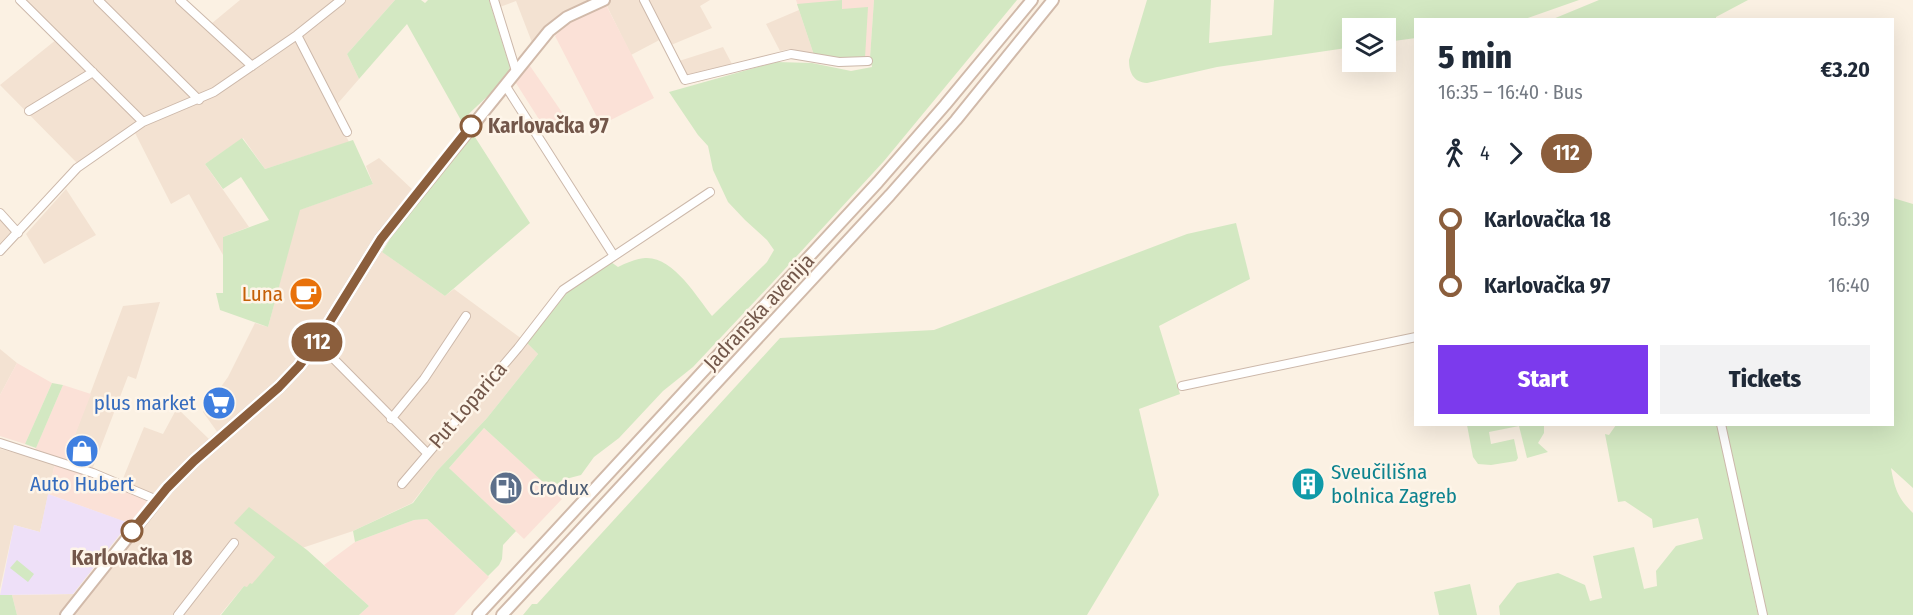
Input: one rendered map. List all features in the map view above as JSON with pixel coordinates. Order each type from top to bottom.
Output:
[{"type":"main road","points":[[66,615],[157,500],[194,461],[279,387],[299,366],[317,342],[381,239],[549,31],[575,12],[604,0]]},
{"type":"main road","name":"Jadranska avenija","points":[[478,615],[878,182],[1032,0]]},
{"type":"main road","name":"Jadranska avenija","points":[[502,615],[890,195],[956,120],[1053,0]]},
{"type":"street","points":[[20,0],[143,122]]},
{"type":"street","points":[[98,0],[199,100]]},
{"type":"street","points":[[180,0],[252,66]]},
{"type":"street","points":[[0,251],[77,168],[143,122],[214,92],[297,35],[341,0]]},
{"type":"street","points":[[494,0],[516,71]]},
{"type":"street","points":[[644,0],[685,80],[791,54],[839,62],[868,61]]},
{"type":"street","points":[[297,35],[347,132]]},
{"type":"street","points":[[29,111],[93,72]]},
{"type":"street","points":[[505,85],[614,256]]},
{"type":"street","name":"Put Loparica","points":[[317,342],[428,453],[518,348],[563,290],[710,192]]},
{"type":"street","points":[[0,213],[18,233]]},
{"type":"street","points":[[392,419],[424,379],[466,316]]},
{"type":"street","points":[[1182,386],[1414,337]]},
{"type":"street","points":[[1721,426],[1762,615]]},
{"type":"street","points":[[0,443],[93,472],[157,500]]},
{"type":"street","points":[[402,484],[428,453]]},
{"type":"street","points":[[178,615],[234,543]]},
{"type":"shaded area","points":[[25,0],[185,0],[211,24],[240,0],[395,0],[347,54],[359,79],[333,109],[349,142],[265,169],[243,138],[205,164],[249,227],[223,237],[223,255],[189,194],[171,204],[132,127],[77,163],[0,85],[62,35]]},
{"type":"shaded area","points":[[497,0],[594,0],[533,45],[516,1],[500,7]]},
{"type":"shaded area","points":[[604,0],[710,0],[700,6],[712,28],[671,45],[667,36],[631,55]]},
{"type":"shaded area","points":[[796,0],[874,0],[870,58],[847,60],[814,55]]},
{"type":"shaded area","points":[[605,3],[654,98],[601,125],[555,36],[569,21]]},
{"type":"shaded area","points":[[799,10],[814,55],[791,49],[780,51],[766,24]]},
{"type":"shaded area","points":[[723,47],[733,66],[687,76],[679,61]]},
{"type":"shaded area","points":[[528,63],[570,124],[549,135],[514,80]]},
{"type":"shaded area","points":[[379,158],[414,191],[306,352],[277,384],[218,433],[203,412],[228,377],[255,323],[268,327],[299,210],[373,184],[366,166]]},
{"type":"shaded area","points":[[66,189],[96,235],[44,264],[26,234]]},
{"type":"shaded area","points":[[0,217],[12,234],[0,247]]},
{"type":"shaded area","points":[[378,249],[445,296],[454,289],[526,342],[538,354],[487,418],[437,471],[412,503],[353,531],[275,557],[252,585],[247,588],[244,586],[220,615],[69,615],[162,500],[203,455],[284,385]]},
{"type":"shaded area","points":[[160,302],[136,379],[128,376],[92,470],[65,461],[123,306]]},
{"type":"shaded area","points":[[0,349],[17,363],[0,395]]},
{"type":"shaded area","points":[[17,363],[52,383],[25,444],[0,436],[0,395]]},
{"type":"shaded area","points":[[63,385],[91,394],[65,461],[35,450]]},
{"type":"shaded area","points":[[177,408],[211,441],[169,476],[154,493],[151,494],[122,481],[144,427],[163,434]]},
{"type":"shaded area","points":[[484,428],[562,499],[524,539],[449,468]]},
{"type":"shaded area","points":[[0,449],[55,463],[40,532],[14,525],[0,589]]},
{"type":"shaded area","points":[[55,463],[140,495],[147,501],[146,506],[131,524],[48,494]]},
{"type":"shaded area","points":[[48,494],[129,523],[73,594],[0,595],[14,525],[40,532]]},
{"type":"shaded area","points":[[427,519],[489,577],[454,615],[359,615],[369,606],[324,565],[355,542],[414,520]]},
{"type":"shaded area","points":[[77,594],[61,615],[17,615],[12,595]]},
{"type":"green space","points":[[395,0],[421,0],[425,3],[428,0],[489,0],[510,67],[495,89],[462,122],[407,24],[359,79],[347,54]]},
{"type":"green space","points":[[842,0],[842,9],[868,7],[865,58],[847,60],[814,55],[797,4]]},
{"type":"green space","points":[[874,0],[1017,0],[884,161],[773,282],[693,367],[663,391],[619,438],[594,457],[581,475],[562,480],[554,492],[484,428],[449,468],[516,531],[503,545],[502,559],[488,576],[427,519],[414,520],[355,542],[353,531],[413,503],[437,471],[487,418],[538,354],[526,342],[557,301],[570,289],[611,262],[618,267],[638,259],[655,259],[675,270],[712,316],[767,262],[774,250],[767,240],[728,202],[713,170],[708,146],[669,92],[776,62],[812,63],[851,71],[872,67],[870,58]]},
{"type":"green space","points":[[1147,0],[1211,0],[1209,43],[1272,35],[1274,0],[1579,0],[1528,18],[1414,18],[1414,38],[1396,41],[1396,18],[1342,18],[1342,49],[1217,67],[1147,83],[1138,81],[1130,69],[1129,60]]},
{"type":"green space","points":[[1599,0],[1748,0],[1716,18],[1555,18]]},
{"type":"green space","points":[[473,134],[530,223],[445,296],[382,252],[398,226]]},
{"type":"green space","points":[[242,138],[265,169],[353,140],[373,184],[300,210],[268,327],[220,310],[216,293],[223,293],[223,237],[269,220],[241,177],[223,189],[205,164]]},
{"type":"green space","points":[[1894,198],[1913,204],[1913,488],[1891,468],[1898,493],[1913,513],[1913,615],[1765,615],[1725,426],[1894,426]]},
{"type":"green space","points":[[1236,223],[1250,279],[1159,326],[1180,394],[1139,409],[1159,495],[1087,615],[523,615],[532,604],[537,604],[780,338],[934,330],[1187,234]]},
{"type":"green space","points":[[52,383],[63,385],[36,448],[25,444]]},
{"type":"green space","points":[[1467,426],[1519,426],[1489,432],[1491,444],[1514,439],[1518,458],[1516,461],[1491,465],[1478,464],[1473,457]]},
{"type":"green space","points":[[1519,426],[1544,426],[1544,433],[1538,443],[1548,452],[1527,458]]},
{"type":"green space","points":[[1615,426],[1717,426],[1758,615],[1500,615],[1499,606],[1517,583],[1558,573],[1585,585],[1590,601],[1602,598],[1593,556],[1634,547],[1644,589],[1657,586],[1656,571],[1676,546],[1703,539],[1698,518],[1653,528],[1652,519],[1625,501],[1618,502],[1605,434],[1609,435]]},
{"type":"green space","points":[[249,507],[307,550],[369,606],[359,615],[221,615],[244,586],[252,584],[275,557],[234,523]]},
{"type":"green space","points":[[17,560],[34,574],[28,582],[10,568]]},
{"type":"green space","points":[[1470,584],[1477,615],[1439,615],[1434,592]]},
{"type":"green space","points":[[0,595],[12,595],[17,615],[0,615]]},
{"type":"bus line","name":"112","points":[[132,531],[167,488],[194,461],[279,387],[299,366],[317,342],[381,239],[471,126]]},
{"type":"place","name":"Karlovačka 97","points":[[471,126]]},
{"type":"place","name":"Luna","points":[[306,294]]},
{"type":"place","name":"plus market","points":[[219,403]]},
{"type":"place","name":"Auto Hubert","points":[[82,451]]},
{"type":"place","name":"Sveučilišna bolnica Zagreb","points":[[1308,484]]},
{"type":"place","name":"Crodux","points":[[506,488]]},
{"type":"place","name":"Karlovačka 18","points":[[132,531]]}]
